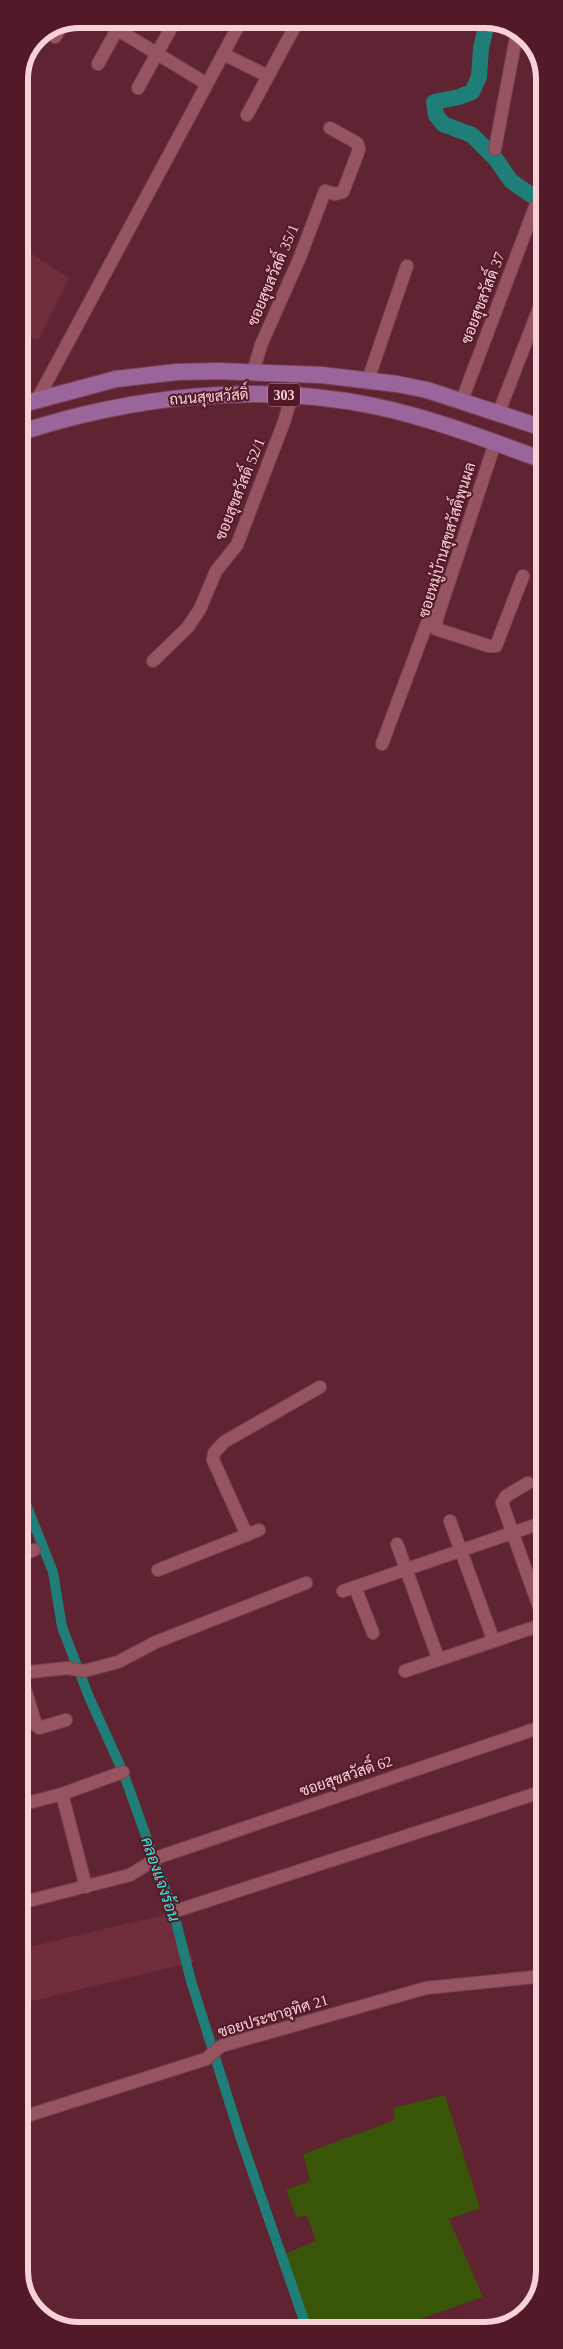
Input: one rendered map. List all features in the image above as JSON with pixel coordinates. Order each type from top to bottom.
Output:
[{"type":"main road","name":"ถนนสุขสวัสดิ์","points":[[28,402],[116,379],[177,372],[322,374],[427,390],[536,425]]},
{"type":"main road","name":"ถนนสุขสวัสดิ์","points":[[28,430],[96,410],[136,403],[261,394],[292,395],[337,399],[376,406],[536,458]]},
{"type":"street","points":[[98,64],[118,28]]},
{"type":"street","points":[[125,28],[157,54],[207,84]]},
{"type":"street","points":[[138,88],[171,28]]},
{"type":"street","points":[[37,400],[237,28]]},
{"type":"street","points":[[247,115],[294,28]]},
{"type":"street","points":[[495,149],[517,39]]},
{"type":"street","points":[[224,54],[268,76]]},
{"type":"street","name":"ซอยสุขสวัสดิ์ 35/1","points":[[253,372],[261,345],[300,257],[325,191],[336,194],[343,192],[359,149],[357,143],[330,128]]},
{"type":"street","name":"ซอยสุขสวัสดิ์ 37","points":[[462,400],[536,207]]},
{"type":"street","points":[[368,380],[407,266]]},
{"type":"street","points":[[499,412],[536,315]]},
{"type":"street","name":"ซอยสุขสวัสดิ์ 52/1","points":[[153,661],[188,627],[200,608],[216,571],[237,545],[281,431],[292,395]]},
{"type":"street","points":[[382,744],[492,442]]},
{"type":"street","name":"ซอยหมู่บ้านสุขสวัสดิ์พูนผล","points":[[492,442],[437,618],[436,629],[489,646],[496,646],[523,576]]},
{"type":"street","points":[[158,1570],[253,1533],[213,1460],[214,1453],[224,1442],[320,1387]]},
{"type":"street","points":[[528,1483],[506,1496],[502,1502],[536,1599]]},
{"type":"street","points":[[450,1521],[493,1640]]},
{"type":"street","points":[[373,1633],[349,1589],[536,1525]]},
{"type":"street","points":[[397,1544],[438,1658]]},
{"type":"street","points":[[28,1552],[34,1550]]},
{"type":"street","points":[[28,1672],[68,1668],[84,1671],[118,1662],[156,1642],[306,1583]]},
{"type":"street","points":[[405,1671],[536,1625]]},
{"type":"street","points":[[28,1699],[36,1725],[42,1728],[66,1720]]},
{"type":"street","name":"ซอยสุขสวัสดิ์ 62","points":[[28,1901],[130,1875],[159,1857],[536,1729]]},
{"type":"street","points":[[28,1803],[62,1794],[123,1772]]},
{"type":"street","points":[[62,1794],[86,1887]]},
{"type":"street","points":[[178,1910],[536,1794]]},
{"type":"street","name":"ซอยประชาอุทิศ 21","points":[[28,2115],[206,2059],[221,2046],[426,1988],[536,1977]]},
{"type":"shaded area","points":[[28,251],[69,278],[38,341],[28,336]]},
{"type":"shaded area","points":[[176,1912],[194,1962],[28,2002],[28,1947]]},
{"type":"green space","points":[[445,2095],[480,2208],[449,2219],[483,2297],[412,2322],[307,2322],[285,2254],[316,2241],[307,2215],[297,2218],[286,2190],[310,2181],[303,2154],[395,2120],[393,2108]]},
{"type":"waterway","name":"คลองแจงร้อน","points":[[486,28],[481,48],[479,77],[472,92],[459,97],[434,102],[436,115],[443,124],[472,135],[495,158],[511,181],[536,198]]},
{"type":"waterway","name":"คลองแจงร้อน","points":[[28,1509],[53,1572],[62,1627],[89,1697],[123,1772],[174,1914],[191,1981],[241,2139],[304,2322]]}]
